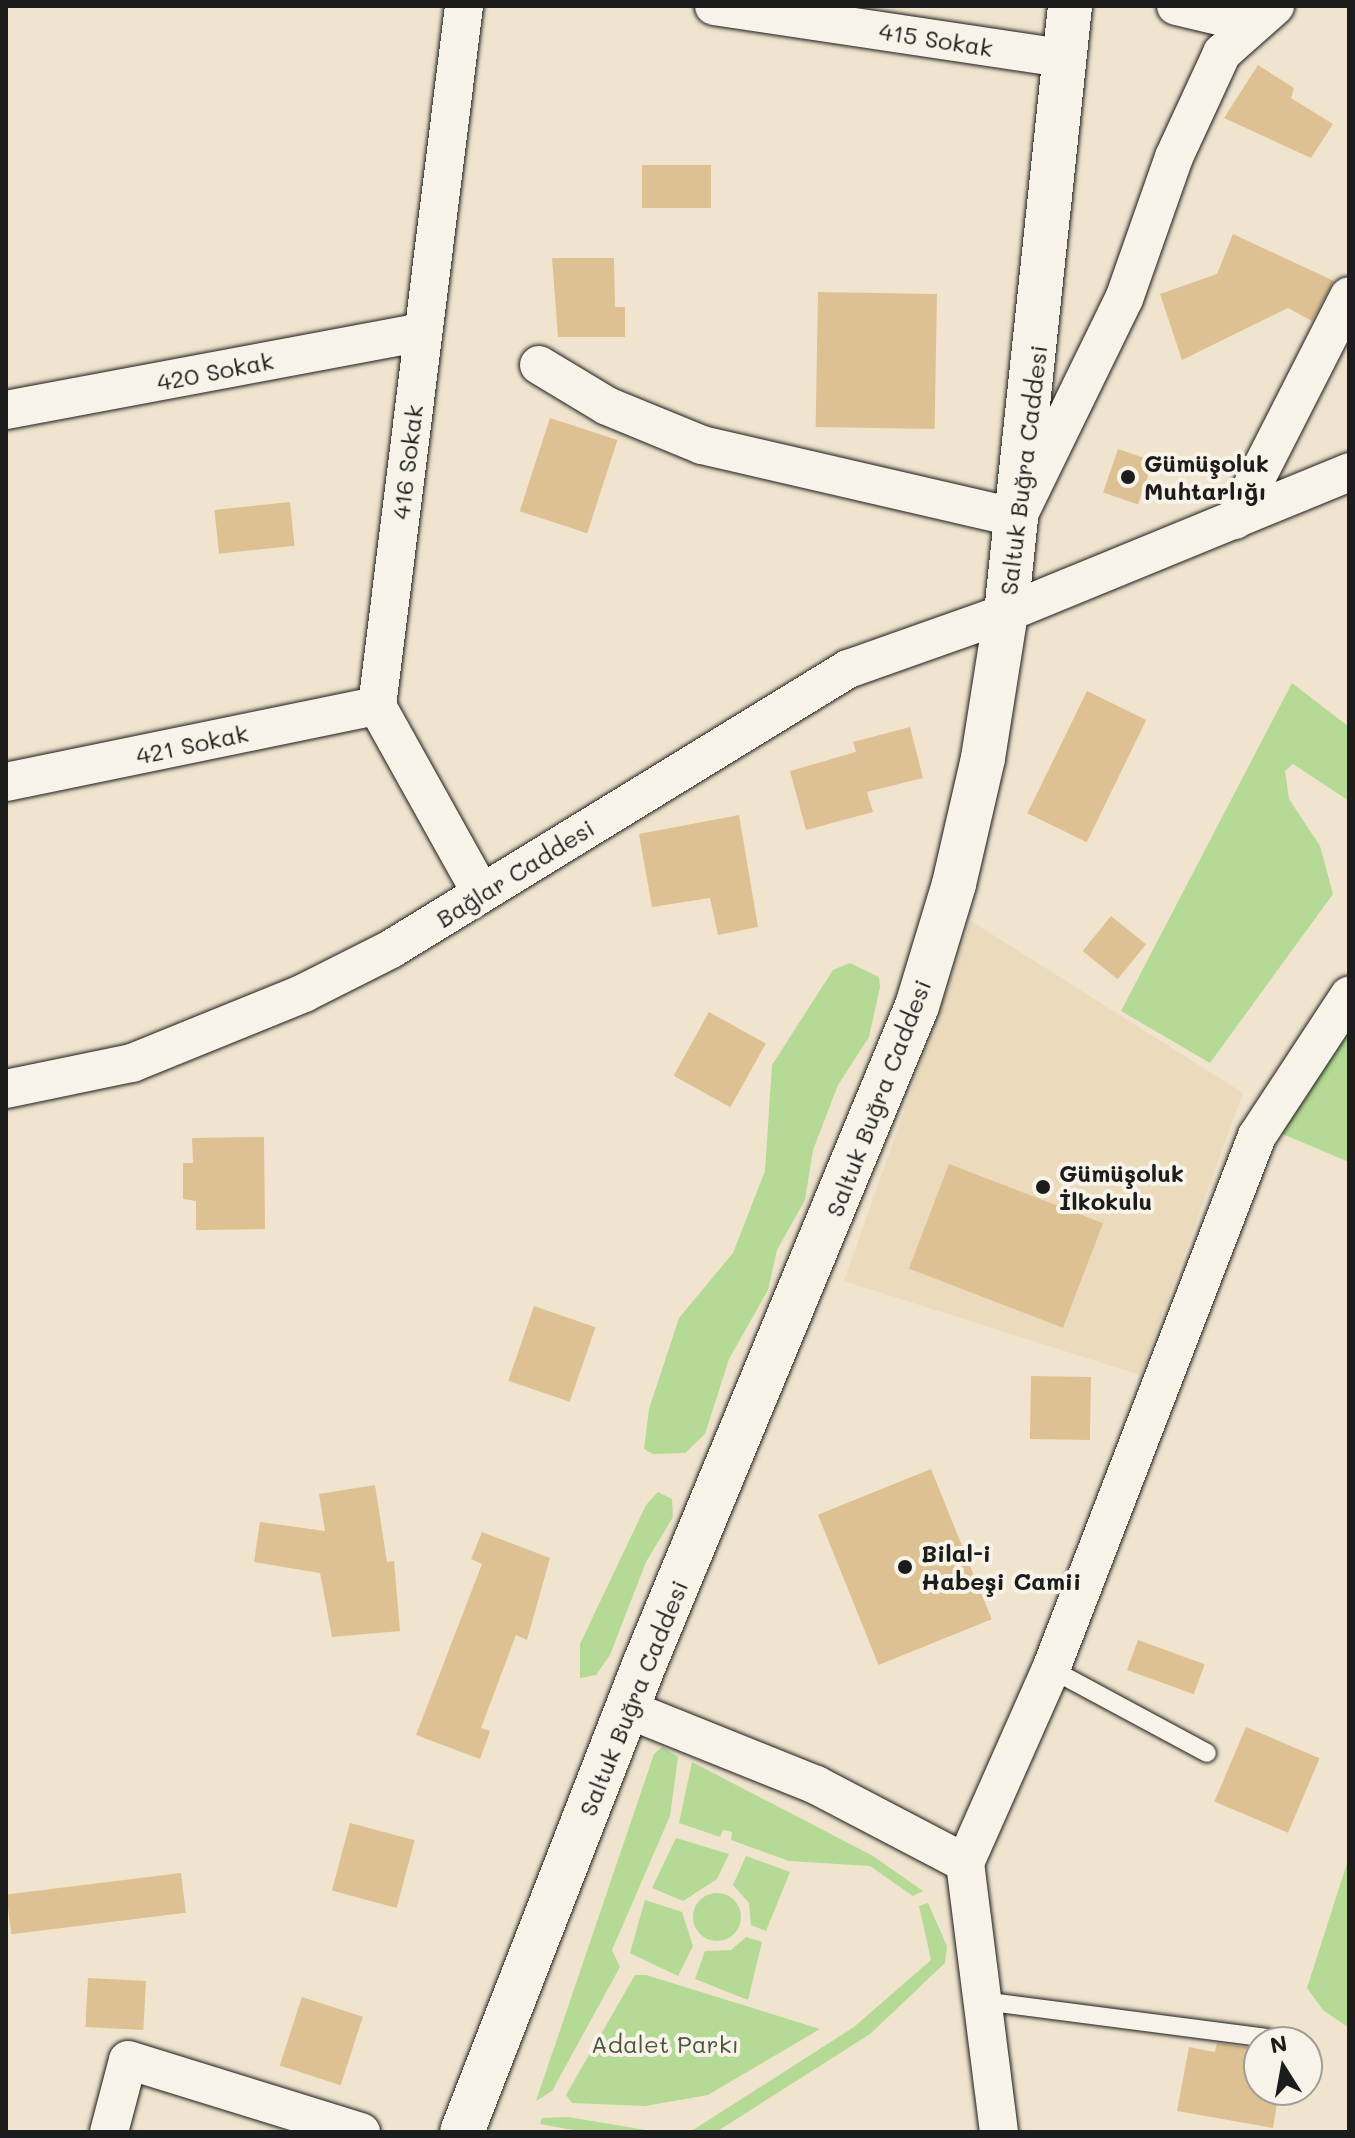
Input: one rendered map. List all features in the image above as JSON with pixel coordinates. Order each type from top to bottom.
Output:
[{"type":"street","name":"416 Sokak","points":[[377,706],[464,6]]},
{"type":"street","name":"415 Sokak","points":[[714,6],[1063,58]]},
{"type":"street","name":"Saltuk Buğra Caddesi","points":[[462,2132],[627,1709],[917,1006],[983,758],[1006,613],[1070,6]]},
{"type":"street","points":[[1176,6],[1263,15]]},
{"type":"street","points":[[539,365],[607,406],[702,445],[1017,518],[1124,299],[1205,86],[1222,53],[1263,15]]},
{"type":"street","points":[[1235,520],[1349,296]]},
{"type":"street","name":"420 Sokak","points":[[6,410],[423,332]]},
{"type":"street","name":"Bağlar Caddesi","points":[[6,1089],[95,1072],[194,1041],[391,949],[848,669],[1006,613],[1349,472]]},
{"type":"street","points":[[377,706],[481,893]]},
{"type":"street","name":"421 Sokak","points":[[6,782],[377,706]]},
{"type":"street","points":[[999,2132],[965,1863],[1051,1669],[1257,1136],[1349,996]]},
{"type":"street","points":[[627,1709],[816,1785],[965,1863]]},
{"type":"street","points":[[109,2132],[128,2060],[361,2132]]},
{"type":"lane","points":[[1051,1669],[1207,1753]]},
{"type":"lane","points":[[983,2001],[1243,2035]]},
{"type":"shaded area","name":"Gümüşoluk İlkokulu","points":[[971,921],[1243,1093],[1140,1375],[844,1281]]},
{"type":"green space","points":[[1292,683],[1349,727],[1349,801],[1293,764],[1285,771],[1289,799],[1320,846],[1333,894],[1210,1063],[1121,1011]]},
{"type":"green space","points":[[850,963],[879,977],[880,987],[869,1037],[838,1085],[813,1150],[805,1200],[777,1250],[768,1290],[729,1359],[705,1434],[685,1453],[653,1454],[644,1449],[649,1409],[679,1318],[733,1253],[765,1171],[772,1065],[833,970]]},
{"type":"green space","points":[[1349,1032],[1349,1162],[1280,1133]]},
{"type":"green space","points":[[658,1492],[672,1499],[673,1517],[646,1562],[610,1655],[596,1675],[580,1678],[580,1644],[646,1505]]},
{"type":"green space","points":[[662,1747],[678,1757],[670,1816],[612,1950],[620,1967],[552,2091],[536,2101],[654,1754]]},
{"type":"green space","points":[[692,1762],[873,1856],[923,1891],[913,1896],[870,1866],[789,1861],[731,1840],[732,1832],[723,1830],[720,1837],[679,1823]]},
{"type":"green space","points":[[676,1838],[729,1854],[717,1879],[683,1901],[652,1888]]},
{"type":"green space","points":[[746,1856],[790,1872],[766,1931],[751,1925],[749,1903],[733,1885]]},
{"type":"green space","points":[[1349,1857],[1349,2028],[1323,2010],[1307,1988]]},
{"type":"green space","points":[[717,1893],[734,1900],[741,1917],[734,1934],[717,1941],[700,1934],[693,1917],[700,1900]]},
{"type":"green space","points":[[645,1900],[682,1912],[693,1946],[678,1976],[630,1953]]},
{"type":"green space","points":[[928,1903],[947,1946],[945,1963],[870,2034],[716,2132],[690,2132],[854,2027],[931,1960],[919,1906]]},
{"type":"green space","points":[[746,1937],[762,1942],[748,2000],[695,1979],[705,1951],[731,1950]]},
{"type":"green space","name":"Adalet Parkı","points":[[635,1975],[646,1975],[820,2029],[708,2095],[645,2106],[572,2103],[566,2095]]},
{"type":"green space","points":[[568,2117],[658,2132],[584,2132],[540,2124],[542,2118]]},
{"type":"building","points":[[1258,65],[1294,88],[1291,98],[1333,124],[1311,158],[1224,118]]},
{"type":"building","points":[[642,165],[711,165],[711,208],[642,208]]},
{"type":"building","points":[[1233,234],[1334,281],[1312,321],[1288,308],[1182,360],[1160,294],[1217,274]]},
{"type":"building","points":[[552,258],[614,258],[615,307],[625,307],[625,337],[558,337]]},
{"type":"building","points":[[818,292],[937,294],[935,429],[816,427]]},
{"type":"building","points":[[550,418],[618,440],[587,533],[520,511]]},
{"type":"building","name":"Gümüşoluk Muhtarlığı","points":[[1118,449],[1153,461],[1138,505],[1103,492]]},
{"type":"building","points":[[290,502],[295,546],[219,554],[214,510]]},
{"type":"building","points":[[1087,691],[1146,720],[1087,842],[1027,813]]},
{"type":"building","points":[[910,727],[923,778],[867,792],[873,812],[806,830],[790,771],[856,752],[853,742]]},
{"type":"building","points":[[739,815],[758,927],[718,935],[710,898],[652,907],[639,834]]},
{"type":"building","points":[[1111,916],[1146,944],[1118,979],[1083,951]]},
{"type":"building","points":[[709,1012],[766,1044],[730,1107],[674,1076]]},
{"type":"building","points":[[264,1137],[265,1229],[196,1230],[196,1201],[183,1199],[183,1163],[193,1163],[192,1138]]},
{"type":"building","points":[[949,1164],[1103,1223],[1063,1328],[909,1269]]},
{"type":"building","points":[[534,1306],[595,1327],[570,1402],[508,1381]]},
{"type":"building","points":[[1031,1376],[1091,1377],[1090,1440],[1030,1439]]},
{"type":"building","name":"Bilal-i Habeşi Camii","points":[[931,1469],[992,1619],[879,1665],[818,1515]]},
{"type":"building","points":[[375,1485],[387,1562],[394,1561],[400,1631],[332,1637],[320,1573],[254,1562],[260,1522],[325,1531],[319,1494]]},
{"type":"building","points":[[482,1532],[550,1558],[527,1640],[516,1635],[481,1728],[490,1731],[480,1759],[416,1735],[482,1564],[471,1559]]},
{"type":"building","points":[[1138,1640],[1205,1664],[1194,1694],[1127,1670]]},
{"type":"building","points":[[1246,1727],[1320,1758],[1288,1833],[1214,1802]]},
{"type":"building","points":[[350,1823],[415,1840],[397,1908],[332,1891]]},
{"type":"building","points":[[181,1873],[186,1913],[11,1934],[6,1894]]},
{"type":"building","points":[[88,1978],[146,1981],[143,2030],[85,2027]]},
{"type":"building","points":[[302,1997],[363,2017],[341,2085],[280,2065]]},
{"type":"building","points":[[1217,2043],[1243,2047],[1243,2106],[1277,2106],[1273,2128],[1177,2111],[1189,2047],[1215,2052]]},
{"type":"place","name":"Gümüşoluk Muhtarlığı","points":[[1128,477]]},
{"type":"place","name":"Gümüşoluk İlkokulu","points":[[1043,1187]]},
{"type":"place","name":"Bilal-i Habeşi Camii","points":[[905,1567]]}]
